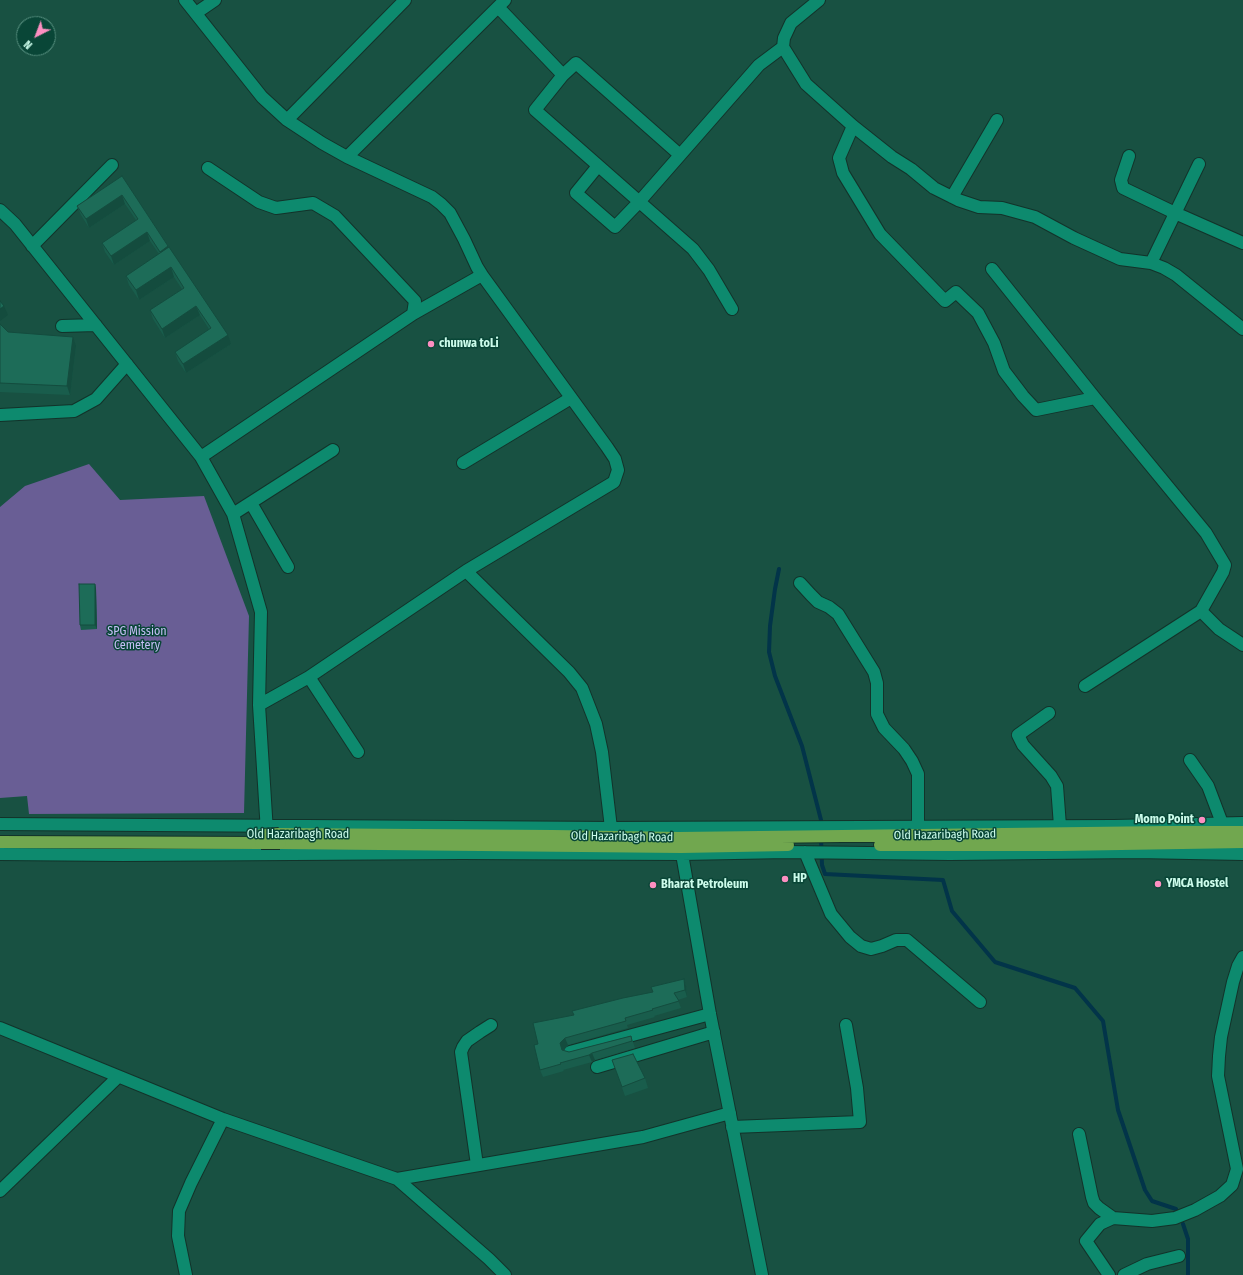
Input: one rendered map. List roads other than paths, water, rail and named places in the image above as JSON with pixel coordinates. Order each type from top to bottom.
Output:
[{"type":"main road","name":"Old Hazaribagh Road","points":[[0,834],[182,836],[263,835],[280,839],[681,847],[813,843],[829,840],[1243,832]]},
{"type":"main road","name":"Old Hazaribagh Road","points":[[0,842],[263,835]]},
{"type":"main road","name":"Old Hazaribagh Road","points":[[829,840],[1060,845],[1243,842]]},
{"type":"street","points":[[186,0],[262,97],[287,120],[322,143],[347,157],[432,197],[450,213],[482,275],[615,459],[618,470],[614,482],[466,571],[309,677],[259,705]]},
{"type":"street","points":[[196,13],[215,0]]},
{"type":"street","points":[[287,120],[405,0]]},
{"type":"street","points":[[819,0],[791,23],[784,38],[783,48],[806,84],[853,126],[934,188],[979,207],[1002,208],[1035,217],[1074,238],[1120,259],[1151,263],[1164,268],[1176,275],[1243,330]]},
{"type":"street","points":[[347,157],[502,4],[563,76]]},
{"type":"street","points":[[598,166],[576,193],[615,228],[759,65],[783,48]]},
{"type":"street","points":[[680,156],[576,63],[563,76],[535,110],[693,249],[709,270],[732,309]]},
{"type":"street","points":[[952,196],[997,120]]},
{"type":"street","points":[[853,126],[839,158],[843,173],[880,234],[946,301],[956,292],[978,314],[994,343],[1004,371],[1022,396],[1036,410],[1095,398]]},
{"type":"street","points":[[1129,156],[1121,180],[1123,188],[1243,243]]},
{"type":"street","points":[[1151,263],[1199,164]]},
{"type":"street","points":[[32,246],[112,165]]},
{"type":"street","points":[[208,168],[259,202],[276,208],[313,203],[335,216],[415,301],[413,314]]},
{"type":"street","points":[[0,210],[15,224],[201,457],[233,514],[261,612],[259,705],[263,835],[268,855]]},
{"type":"street","points":[[992,269],[1095,398],[1206,533],[1225,565],[1223,572],[1201,611],[1085,686]]},
{"type":"street","points":[[201,457],[413,314],[482,275]]},
{"type":"street","points":[[62,326],[96,325]]},
{"type":"street","points":[[0,415],[74,411],[96,399],[127,364]]},
{"type":"street","points":[[462,463],[571,398]]},
{"type":"street","points":[[233,514],[333,450]]},
{"type":"street","points":[[251,503],[288,567]]},
{"type":"street","points":[[466,571],[549,652],[582,688],[596,724],[602,752],[611,828]]},
{"type":"street","points":[[800,583],[815,598],[838,614],[874,672],[878,683],[877,714],[884,728],[912,761],[918,774],[918,827]]},
{"type":"street","points":[[1201,611],[1219,629],[1243,645]]},
{"type":"street","points":[[309,677],[358,752]]},
{"type":"street","points":[[1049,713],[1018,735],[1023,745],[1051,776],[1057,786],[1060,826]]},
{"type":"street","points":[[1190,760],[1208,786],[1222,823]]},
{"type":"street","points":[[0,824],[263,835],[611,828],[813,843]]},
{"type":"street","points":[[0,854],[682,854],[813,843],[918,827],[1243,824]]},
{"type":"street","points":[[829,840],[950,854],[1137,852],[1243,854]]},
{"type":"street","points":[[813,843],[831,914],[850,937],[861,946],[871,949],[896,940],[908,940],[980,1002]]},
{"type":"street","points":[[682,854],[710,1014],[762,1275]]},
{"type":"street","points":[[1109,1275],[1086,1242],[1100,1224],[1113,1218],[1152,1221],[1175,1218],[1195,1210],[1220,1196],[1239,1181],[1218,1076],[1221,1037],[1233,982],[1238,966],[1243,957]]},
{"type":"street","points":[[570,1052],[710,1014]]},
{"type":"street","points":[[477,1165],[461,1052],[467,1042],[491,1025]]},
{"type":"street","points":[[732,1127],[860,1122],[857,1088],[846,1026]]},
{"type":"street","points":[[0,1028],[223,1119],[397,1179],[489,1259],[505,1275]]},
{"type":"street","points":[[597,1067],[714,1032]]},
{"type":"street","points":[[0,1191],[118,1076]]},
{"type":"street","points":[[397,1179],[643,1137],[730,1113]]},
{"type":"street","points":[[186,1275],[178,1236],[179,1211],[191,1183],[223,1119]]},
{"type":"street","points":[[1079,1134],[1094,1203],[1113,1218]]},
{"type":"street","points":[[1124,1275],[1147,1264],[1179,1256]]},
{"type":"waterway","points":[[779,569],[770,626],[769,652],[775,676],[802,746],[821,825]]},
{"type":"waterway","points":[[821,838],[822,865],[825,874],[943,880],[952,911],[995,962],[1075,988],[1103,1021],[1118,1110],[1145,1190],[1152,1201],[1176,1209]]},
{"type":"waterway","points":[[1183,1224],[1188,1239],[1188,1275]]},
{"type":"place","name":"chunwa toLi","points":[[431,344]]},
{"type":"place","name":"Momo Point","points":[[1202,820]]},
{"type":"place","name":"HP","points":[[785,879]]},
{"type":"place","name":"YMCA Hostel","points":[[1158,884]]},
{"type":"place","name":"Bharat Petroleum","points":[[653,885]]},
{"type":"park label","name":"SPG Mission Cemetery","points":[[137,639]]}]
